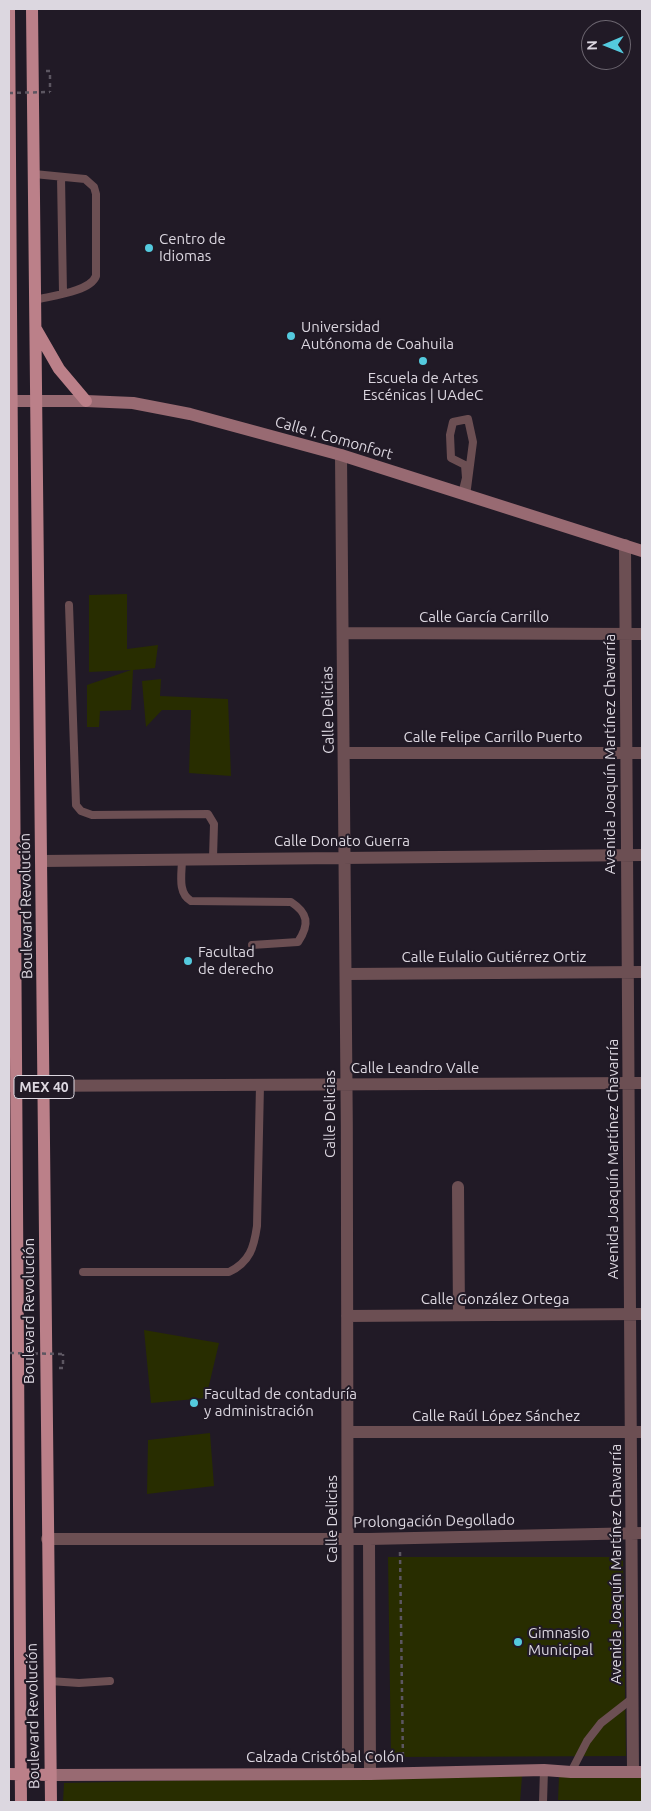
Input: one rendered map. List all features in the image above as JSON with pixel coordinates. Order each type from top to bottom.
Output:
[{"type":"main road","name":"MEX 40","points":[[9,9],[15,1774],[21,1802]]},
{"type":"main road","name":"Boulevard Revolución","points":[[32,9],[51,1802]]},
{"type":"main road","points":[[35,328],[59,369],[86,401]]},
{"type":"main road","name":"Calle I. Comonfort","points":[[10,401],[133,403],[190,414],[341,455],[642,550]]},
{"type":"main road","name":"Calzada Cristóbal Colón","points":[[15,1774],[370,1774],[544,1770],[638,1772]]},
{"type":"street","name":"Calle Delicias","points":[[341,455],[347,974],[348,1774]]},
{"type":"street","name":"Avenida Joaquín Martínez Chavarría","points":[[625,546],[629,1083],[636,1197],[637,1533],[633,1698],[638,1772]]},
{"type":"street","name":"Calle García Carrillo","points":[[343,633],[642,634]]},
{"type":"street","name":"Calle Felipe Carrillo Puerto","points":[[344,753],[642,753]]},
{"type":"street","name":"Calle Donato Guerra","points":[[41,861],[642,855]]},
{"type":"street","name":"Calle Eulalio Gutiérrez Ortiz","points":[[347,974],[642,972]]},
{"type":"street","name":"Calle Leandro Valle","points":[[13,1086],[642,1083]]},
{"type":"street","points":[[458,1187],[459,1315]]},
{"type":"street","name":"Calle González Ortega","points":[[347,1316],[636,1314]]},
{"type":"street","name":"Calle Raúl López Sánchez","points":[[349,1432],[637,1432]]},
{"type":"street","name":"Prolongación Degollado","points":[[47,1539],[400,1539],[637,1533]]},
{"type":"street","points":[[369,1539],[370,1774]]},
{"type":"lane","points":[[34,174],[85,179],[94,187],[96,194],[96,276],[91,284],[85,287],[35,300]]},
{"type":"lane","points":[[61,178],[63,293]]},
{"type":"lane","points":[[468,419],[473,442],[464,495],[465,465],[451,458],[450,435],[453,422],[468,419]]},
{"type":"lane","points":[[69,604],[76,804],[81,810],[92,815],[208,814],[214,824],[214,858]]},
{"type":"lane","points":[[182,859],[182,892],[186,898],[191,900],[290,902],[300,908],[306,922],[303,934],[298,942],[252,945]]},
{"type":"lane","points":[[83,1272],[229,1272],[239,1267],[248,1256],[254,1244],[257,1226],[260,1085]]},
{"type":"lane","points":[[49,1681],[79,1684],[110,1681]]},
{"type":"lane","points":[[571,1772],[587,1741],[601,1723],[633,1698]]},
{"type":"lane","points":[[542,1802],[544,1770]]},
{"type":"path","points":[[9,93],[50,92],[50,71]]},
{"type":"path","points":[[10,1353],[63,1354],[63,1368]]},
{"type":"path","points":[[400,1539],[403,1773]]},
{"type":"green space","points":[[127,594],[127,649],[158,645],[155,668],[133,670],[131,710],[100,711],[99,727],[87,727],[87,685],[131,670],[89,672],[89,595]]},
{"type":"green space","points":[[161,679],[160,696],[228,699],[231,776],[189,773],[191,710],[162,710],[146,727],[142,681]]},
{"type":"green space","points":[[144,1330],[219,1343],[206,1398],[151,1403]]},
{"type":"green space","points":[[210,1433],[214,1486],[147,1494],[148,1440]]},
{"type":"green space","points":[[388,1557],[623,1557],[626,1756],[391,1757]]},
{"type":"green space","points":[[522,1776],[520,1802],[63,1802],[64,1783],[336,1777]]},
{"type":"green space","points":[[642,1776],[642,1801],[558,1800],[559,1777]]},
{"type":"place","name":"Centro de Idiomas","points":[[149,248]]},
{"type":"place","name":"Universidad Autónoma de Coahuila","points":[[291,336]]},
{"type":"place","name":"Escuela de Artes Escénicas | UAdeC","points":[[423,361]]},
{"type":"place","name":"Facultad de derecho","points":[[188,961]]},
{"type":"place","name":"Facultad de contaduría y administración","points":[[194,1403]]},
{"type":"place","name":"Gimnasio Municipal","points":[[518,1642]]}]
